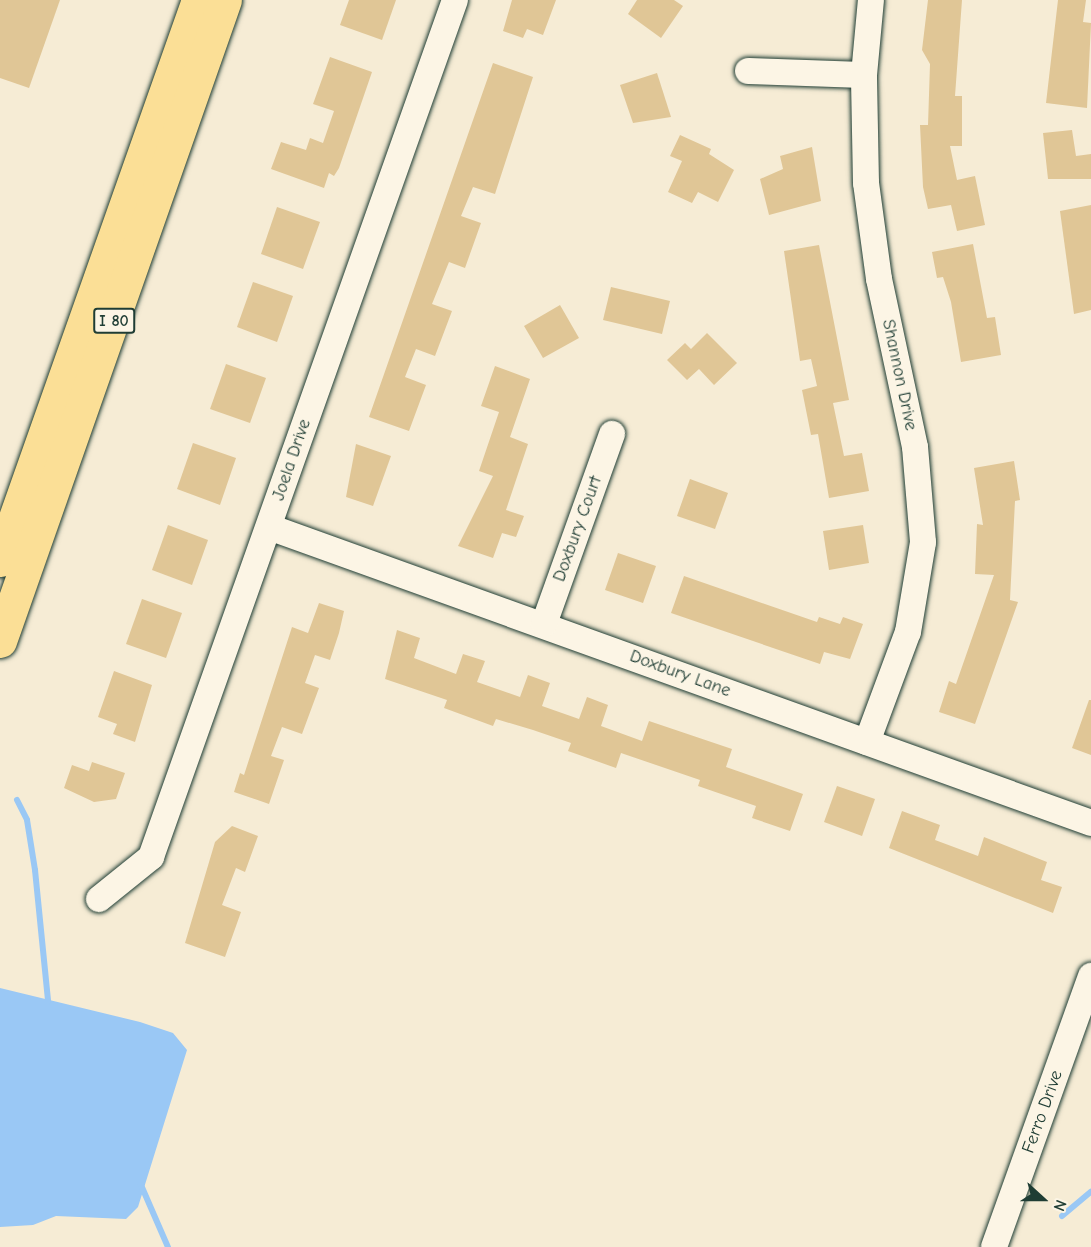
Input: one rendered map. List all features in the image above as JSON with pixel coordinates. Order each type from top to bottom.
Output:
[{"type":"highway","name":"I 80","points":[[0,560],[198,0]]},
{"type":"highway","name":"I 80","points":[[0,641],[225,0]]},
{"type":"street","name":"Joela Drive","points":[[99,900],[152,857],[454,0]]},
{"type":"street","name":"Shannon Drive","points":[[867,742],[908,632],[923,542],[915,447],[871,222],[864,75],[871,0]]},
{"type":"street","points":[[748,71],[864,75]]},
{"type":"street","name":"Doxbury Court","points":[[544,624],[612,434]]},
{"type":"street","name":"Doxbury Lane","points":[[269,526],[1091,823]]},
{"type":"street","name":"Ferro Drive","points":[[994,1247],[1091,976]]},
{"type":"water","points":[[0,988],[140,1022],[173,1033],[187,1050],[138,1207],[126,1219],[56,1216],[33,1225],[0,1227]]},
{"type":"building","points":[[0,0],[60,0],[29,88],[0,78]]},
{"type":"building","points":[[349,0],[396,0],[382,40],[340,25]]},
{"type":"building","points":[[512,0],[556,0],[543,35],[527,29],[523,38],[503,31]]},
{"type":"building","points":[[637,0],[674,0],[683,6],[661,38],[628,14]]},
{"type":"building","points":[[928,0],[962,0],[955,96],[962,96],[962,146],[950,146],[957,180],[975,176],[985,225],[957,231],[951,205],[928,209],[923,187],[920,125],[928,125],[930,64],[922,50]]},
{"type":"building","points":[[1058,0],[1086,0],[1083,22],[1091,23],[1087,108],[1046,103]]},
{"type":"building","points":[[330,57],[372,72],[339,168],[334,176],[329,173],[324,188],[271,169],[281,142],[306,150],[310,138],[323,143],[334,111],[313,104]]},
{"type":"building","points":[[493,63],[533,77],[495,194],[473,187],[461,216],[481,223],[465,268],[449,262],[432,304],[452,311],[435,356],[416,349],[405,377],[426,385],[409,431],[369,417]]},
{"type":"building","points":[[657,73],[671,117],[633,123],[620,85]]},
{"type":"building","points":[[1072,130],[1076,156],[1091,154],[1091,179],[1048,179],[1043,133]]},
{"type":"building","points":[[680,135],[711,149],[709,154],[734,170],[718,202],[698,192],[692,203],[668,192],[682,161],[670,156]]},
{"type":"building","points":[[812,147],[821,201],[769,215],[760,179],[783,169],[780,156]]},
{"type":"building","points":[[1091,205],[1091,310],[1074,314],[1060,211]]},
{"type":"building","points":[[277,207],[320,222],[303,269],[261,254]]},
{"type":"building","points":[[973,244],[987,318],[995,317],[1001,355],[961,362],[951,302],[943,277],[937,278],[932,252]]},
{"type":"building","points":[[819,245],[849,400],[833,403],[844,456],[862,453],[869,491],[829,498],[818,434],[811,435],[802,390],[817,386],[811,359],[800,361],[784,251]]},
{"type":"building","points":[[253,282],[293,296],[277,342],[237,327]]},
{"type":"building","points":[[611,287],[670,301],[662,334],[603,320]]},
{"type":"building","points":[[560,305],[579,338],[543,358],[524,326]]},
{"type":"building","points":[[707,333],[737,363],[714,385],[699,369],[687,380],[667,360],[685,343],[691,349]]},
{"type":"building","points":[[226,364],[266,378],[250,423],[210,409]]},
{"type":"building","points":[[495,366],[530,379],[510,437],[528,444],[506,510],[524,516],[516,537],[502,533],[493,558],[458,546],[493,476],[479,471],[499,412],[481,406]]},
{"type":"building","points":[[193,443],[236,458],[220,505],[177,489]]},
{"type":"building","points":[[356,444],[391,456],[373,506],[346,497]]},
{"type":"building","points":[[1014,461],[1020,500],[1015,501],[1010,600],[1018,602],[975,724],[939,712],[949,681],[956,684],[994,575],[975,574],[977,524],[983,525],[974,468]]},
{"type":"building","points":[[690,479],[728,493],[715,529],[677,516]]},
{"type":"building","points":[[168,525],[208,540],[192,585],[152,570]]},
{"type":"building","points":[[863,525],[869,563],[829,570],[823,531]]},
{"type":"building","points":[[618,553],[656,566],[643,603],[605,590]]},
{"type":"building","points":[[684,576],[817,622],[819,617],[840,624],[843,617],[863,624],[850,659],[824,652],[820,664],[671,613]]},
{"type":"building","points":[[142,599],[182,613],[166,658],[126,644]]},
{"type":"building","points":[[319,603],[344,611],[330,660],[315,655],[305,683],[319,688],[302,734],[282,727],[271,756],[284,760],[269,804],[234,792],[240,773],[244,775],[292,627],[308,633]]},
{"type":"building","points":[[397,630],[420,638],[414,658],[456,674],[463,654],[485,661],[477,682],[520,697],[528,675],[550,683],[542,706],[579,719],[587,697],[608,705],[601,726],[642,741],[649,721],[732,749],[726,767],[803,794],[790,831],[752,818],[756,806],[698,786],[700,780],[621,753],[616,768],[568,751],[571,743],[496,719],[493,726],[444,708],[447,700],[385,679]]},
{"type":"building","points":[[114,671],[152,685],[135,742],[113,734],[117,724],[98,717]]},
{"type":"building","points":[[1089,700],[1091,700],[1091,755],[1072,748]]},
{"type":"building","points":[[92,762],[125,773],[116,799],[94,802],[64,788],[72,765],[89,771]]},
{"type":"building","points":[[837,786],[875,799],[862,836],[824,822]]},
{"type":"building","points":[[902,811],[940,825],[935,840],[978,856],[984,837],[1047,862],[1041,880],[1062,887],[1053,913],[889,848]]},
{"type":"building","points":[[232,826],[258,836],[245,872],[236,868],[222,905],[241,912],[225,957],[185,943],[215,842]]},
{"type":"waterway","points":[[17,800],[27,820],[35,870],[48,1001]]},
{"type":"waterway","points":[[141,1185],[168,1247]]},
{"type":"waterway","points":[[1062,1216],[1091,1192]]}]
